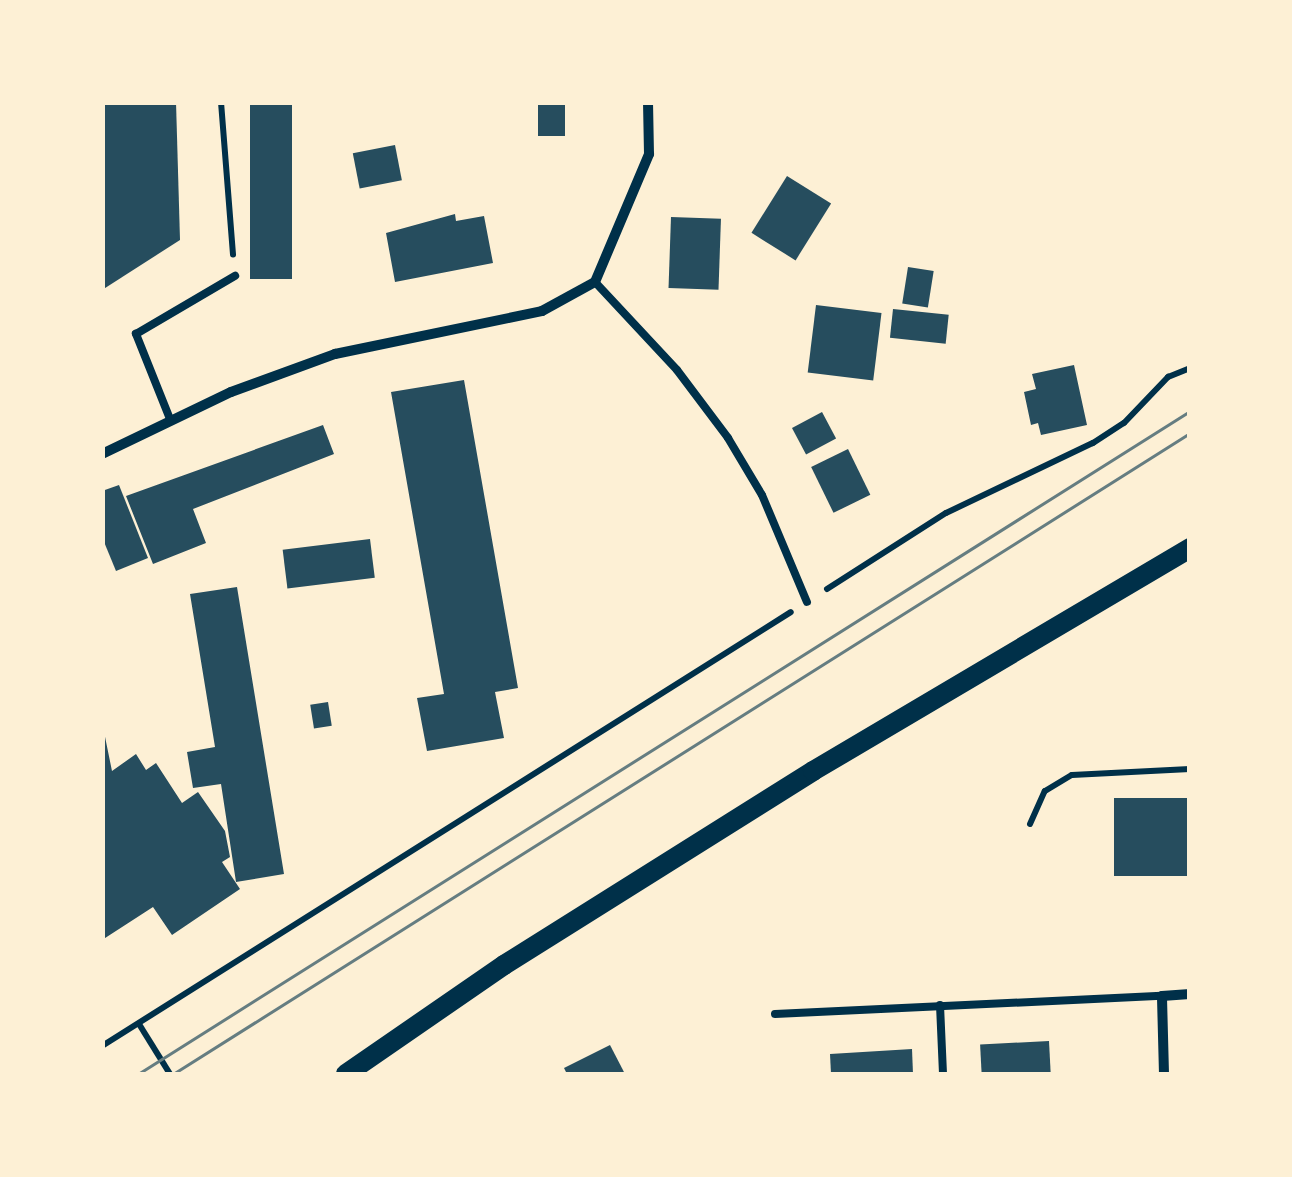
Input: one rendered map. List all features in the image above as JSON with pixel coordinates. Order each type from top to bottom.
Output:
[{"type":"main road","points":[[346,1074],[504,965],[813,770],[1190,548]]},
{"type":"street","points":[[102,454],[170,419],[335,354],[542,311],[595,282],[648,154],[648,102]]},
{"type":"street","points":[[1164,1074],[1162,996],[1190,994]]},
{"type":"lane","points":[[170,419],[136,334],[234,276]]},
{"type":"lane","points":[[595,282],[677,370],[728,438],[762,495],[807,602]]},
{"type":"lane","points":[[775,1014],[1162,996]]},
{"type":"lane","points":[[940,1005],[943,1074]]},
{"type":"path","points":[[221,102],[234,276]]},
{"type":"path","points":[[102,1046],[946,513],[1093,444],[1124,423],[1168,377],[1190,368]]},
{"type":"path","points":[[1030,824],[1045,791],[1072,775],[1190,769]]},
{"type":"path","points":[[138,1024],[170,1074]]},
{"type":"building","points":[[102,102],[176,102],[180,240],[102,290]]},
{"type":"building","points":[[250,102],[292,102],[292,279],[250,279]]},
{"type":"building","points":[[538,102],[565,102],[565,136],[538,136]]},
{"type":"building","points":[[395,145],[402,180],[360,189],[353,153]]},
{"type":"building","points":[[787,176],[831,204],[796,260],[751,233]]},
{"type":"building","points":[[455,214],[456,221],[484,216],[493,263],[395,282],[386,233]]},
{"type":"building","points":[[671,217],[721,219],[718,290],[669,288]]},
{"type":"building","points":[[908,267],[934,271],[928,308],[902,304]]},
{"type":"building","points":[[816,305],[882,313],[873,381],[808,372]]},
{"type":"building","points":[[893,309],[949,315],[946,344],[890,338]]},
{"type":"building","points":[[1074,365],[1087,425],[1041,435],[1038,423],[1031,425],[1024,392],[1036,389],[1032,374]]},
{"type":"building","points":[[464,380],[518,688],[495,692],[504,738],[427,751],[417,698],[444,694],[391,392]]},
{"type":"building","points":[[822,412],[836,438],[806,454],[792,428]]},
{"type":"building","points":[[323,425],[334,454],[193,509],[206,543],[153,564],[126,496]]},
{"type":"building","points":[[848,449],[870,495],[834,513],[811,467]]},
{"type":"building","points":[[119,485],[148,558],[116,571],[102,537],[102,491]]},
{"type":"building","points":[[370,539],[375,578],[287,588],[283,550]]},
{"type":"building","points":[[237,587],[284,874],[236,882],[221,784],[193,788],[187,752],[215,747],[190,594]]},
{"type":"building","points":[[328,702],[332,726],[314,729],[310,705]]},
{"type":"building","points":[[102,722],[112,771],[136,754],[146,770],[156,763],[182,803],[198,792],[225,831],[230,857],[222,862],[240,889],[172,935],[153,907],[102,940]]},
{"type":"building","points":[[1114,798],[1190,798],[1190,876],[1114,876]]},
{"type":"building","points":[[1049,1041],[1051,1074],[982,1074],[980,1045]]},
{"type":"building","points":[[610,1045],[625,1074],[567,1074],[564,1068]]},
{"type":"building","points":[[912,1049],[913,1074],[831,1074],[830,1054]]},
{"type":"tram line","points":[[138,1074],[1190,411]]},
{"type":"tram line","points":[[173,1074],[1190,433]]}]
